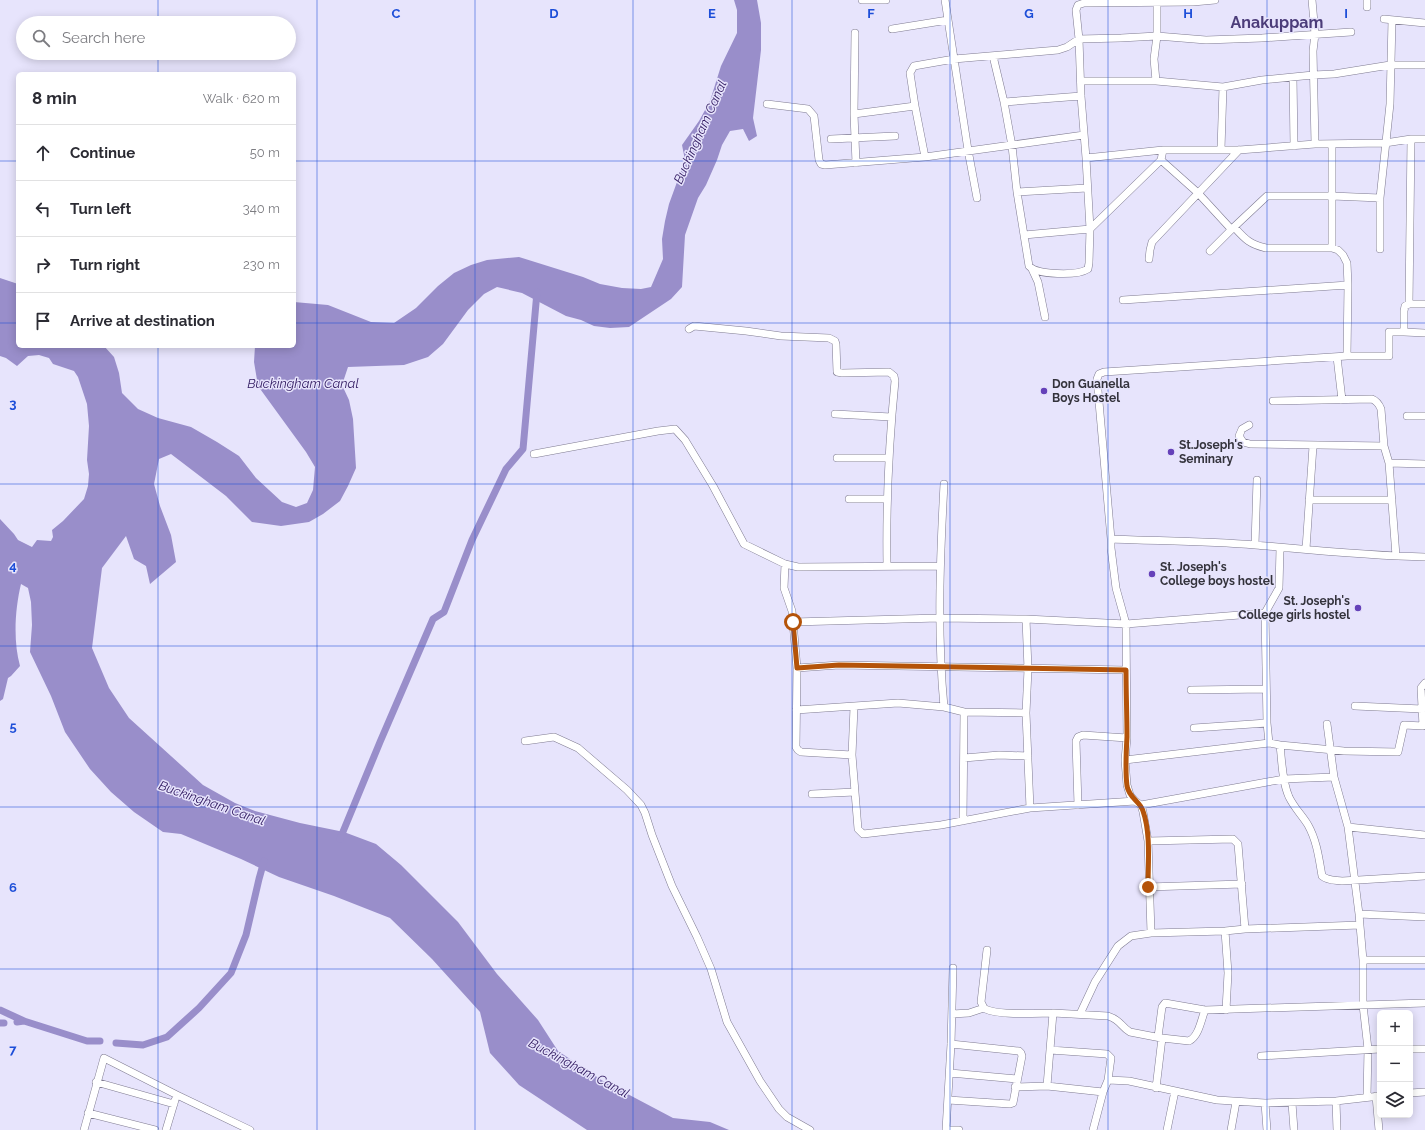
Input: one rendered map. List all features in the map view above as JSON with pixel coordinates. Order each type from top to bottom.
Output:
[{"type":"street","points":[[862,0],[886,0]]},
{"type":"street","points":[[945,0],[968,150],[977,198]]},
{"type":"street","points":[[1032,269],[1060,273],[1084,272],[1088,269],[1090,229],[1076,10],[1078,6],[1084,3],[1215,0]]},
{"type":"street","points":[[1312,0],[1315,34],[1313,51],[1315,144]]},
{"type":"street","points":[[1156,81],[1154,59],[1157,36],[1157,1]]},
{"type":"street","points":[[892,29],[948,20]]},
{"type":"street","points":[[1380,250],[1380,198],[1390,104],[1388,20],[1425,23]]},
{"type":"street","points":[[925,157],[910,73],[914,66],[954,59],[1058,50],[1067,47],[1079,39],[1157,36],[1206,40],[1351,32]]},
{"type":"street","points":[[855,33],[854,114],[856,163]]},
{"type":"street","points":[[993,56],[1004,102],[1012,146],[1017,192],[1029,266],[1038,282],[1045,317]]},
{"type":"street","points":[[1081,81],[1156,81],[1223,87],[1262,80],[1334,74],[1390,66],[1425,65]]},
{"type":"street","points":[[1293,77],[1294,146]]},
{"type":"street","points":[[1221,149],[1223,87]]},
{"type":"street","points":[[1004,102],[1081,96]]},
{"type":"street","points":[[767,104],[808,109],[811,112],[814,116],[821,164],[825,165],[925,157],[1084,135]]},
{"type":"street","points":[[854,114],[915,106]]},
{"type":"street","points":[[831,139],[895,136]]},
{"type":"street","points":[[1410,304],[1411,139]]},
{"type":"street","points":[[1086,158],[1163,150],[1240,150],[1315,144],[1386,143],[1411,139],[1425,139]]},
{"type":"street","points":[[1332,144],[1332,248]]},
{"type":"street","points":[[1024,236],[1090,229],[1162,160],[1163,150]]},
{"type":"street","points":[[1149,259],[1152,242],[1240,150]]},
{"type":"street","points":[[1162,160],[1248,242],[1261,247],[1332,248],[1338,250],[1343,255],[1347,263],[1348,285],[1347,356]]},
{"type":"street","points":[[1017,192],[1087,188]]},
{"type":"street","points":[[1210,251],[1267,196],[1380,198]]},
{"type":"street","points":[[1124,300],[1348,285]]},
{"type":"street","points":[[1404,332],[1404,311],[1406,304],[1425,304]]},
{"type":"street","points":[[689,329],[694,326],[781,336],[832,339],[836,344],[837,372],[889,372],[894,376],[895,380],[888,458],[887,566]]},
{"type":"street","points":[[1151,933],[1148,887],[1148,841],[1145,819],[1138,803],[1128,791],[1125,760],[1127,738],[1126,624],[1116,588],[1111,548],[1097,379],[1099,374],[1104,372],[1347,356],[1389,356],[1389,332],[1425,333]]},
{"type":"street","points":[[1337,357],[1342,400]]},
{"type":"street","points":[[1273,401],[1372,399],[1376,400],[1380,404],[1384,446],[1389,463],[1396,556]]},
{"type":"street","points":[[836,414],[891,416]]},
{"type":"street","points":[[1407,416],[1425,416]]},
{"type":"street","points":[[1249,425],[1242,429],[1239,436],[1243,442],[1250,444],[1384,446]]},
{"type":"street","points":[[534,454],[658,431],[675,430],[685,440],[713,486],[744,544],[785,564],[798,567],[940,566]]},
{"type":"street","points":[[1306,549],[1313,446]]},
{"type":"street","points":[[837,458],[888,458]]},
{"type":"street","points":[[1389,463],[1425,464]]},
{"type":"street","points":[[1255,545],[1257,480]]},
{"type":"street","points":[[944,484],[939,618],[940,666],[944,707]]},
{"type":"street","points":[[849,499],[887,499]]},
{"type":"street","points":[[1309,500],[1392,500]]},
{"type":"street","points":[[1111,539],[1255,545],[1280,548],[1425,557]]},
{"type":"street","points":[[1269,743],[1267,723],[1265,614],[1279,588],[1280,548]]},
{"type":"street","points":[[785,564],[784,588],[792,611],[797,668],[796,747],[801,752],[852,754]]},
{"type":"street","points":[[793,622],[939,618],[1026,619],[1126,624],[1265,614]]},
{"type":"street","points":[[1026,619],[1028,669],[1026,713],[1030,808]]},
{"type":"street","points":[[797,668],[839,665],[1126,670]]},
{"type":"street","points":[[1125,760],[1269,743],[1330,750],[1398,752],[1404,725],[1423,726],[1421,688],[1425,683]]},
{"type":"street","points":[[1190,690],[1266,689]]},
{"type":"street","points":[[796,710],[898,703],[944,707],[964,712],[1026,713]]},
{"type":"street","points":[[1355,706],[1422,710]]},
{"type":"street","points":[[854,707],[852,754],[858,829],[863,834],[963,821],[1030,808],[1138,803],[1284,779],[1334,777]]},
{"type":"street","points":[[963,821],[964,712]]},
{"type":"street","points":[[1194,728],[1267,723]]},
{"type":"street","points":[[1327,724],[1334,777],[1348,827],[1359,914],[1363,960],[1363,1005],[1368,1049],[1367,1097]]},
{"type":"street","points":[[525,741],[554,737],[578,748],[627,790],[641,805],[672,886],[712,969],[727,1022],[760,1080],[779,1109],[787,1117],[810,1130]]},
{"type":"street","points":[[1078,805],[1076,740],[1078,737],[1127,738]]},
{"type":"street","points":[[1280,745],[1284,779],[1289,796],[1297,812],[1308,824],[1313,836],[1317,848],[1322,876],[1332,880],[1425,876]]},
{"type":"street","points":[[964,758],[1028,756]]},
{"type":"street","points":[[812,794],[855,792]]},
{"type":"street","points":[[1348,827],[1425,836]]},
{"type":"street","points":[[1148,841],[1233,839],[1238,844],[1245,929]]},
{"type":"street","points":[[1148,887],[1242,884]]},
{"type":"street","points":[[1359,914],[1425,917]]},
{"type":"street","points":[[1080,1014],[1095,982],[1118,946],[1132,936],[1151,933],[1360,925]]},
{"type":"street","points":[[1225,931],[1228,973],[1226,1010]]},
{"type":"street","points":[[987,950],[981,1002],[984,1008],[991,1011],[1028,1014],[1053,1013],[1108,1016],[1115,1018],[1126,1030],[1130,1032],[1160,1038],[1189,1041],[1198,1029],[1205,1010]]},
{"type":"street","points":[[1363,960],[1425,960]]},
{"type":"street","points":[[953,968],[950,1073],[946,1130],[959,1130]]},
{"type":"street","points":[[1156,1088],[1162,1007],[1165,1004],[1205,1010],[1226,1010],[1425,1003]]},
{"type":"street","points":[[952,1014],[969,1013],[984,1008]]},
{"type":"street","points":[[1047,1086],[1053,1013]]},
{"type":"street","points":[[948,1100],[1010,1104],[1014,1101],[1015,1087],[1022,1056],[1019,1051],[951,1044]]},
{"type":"street","points":[[1413,1049],[1425,1048]]},
{"type":"street","points":[[1261,1056],[1377,1049]]},
{"type":"street","points":[[1050,1050],[1107,1054],[1111,1058],[1108,1080],[1103,1092],[1094,1130]]},
{"type":"street","points":[[84,1130],[96,1082],[104,1058],[250,1130]]},
{"type":"street","points":[[950,1073],[1017,1079]]},
{"type":"street","points":[[1108,1080],[1129,1081],[1217,1100],[1236,1102],[1292,1103],[1336,1101],[1377,1096]]},
{"type":"street","points":[[96,1082],[174,1104]]},
{"type":"street","points":[[1015,1087],[1047,1086],[1103,1092]]},
{"type":"street","points":[[1168,1130],[1175,1091]]},
{"type":"street","points":[[1413,1093],[1425,1092]]},
{"type":"street","points":[[166,1130],[177,1095]]},
{"type":"street","points":[[1336,1101],[1337,1130]]},
{"type":"street","points":[[1231,1130],[1236,1102]]},
{"type":"street","points":[[1265,1103],[1267,1130]]},
{"type":"street","points":[[1292,1103],[1294,1130]]},
{"type":"street","points":[[88,1113],[155,1130]]},
{"type":"street","points":[[1379,1118],[1379,1130]]},
{"type":"water","name":"Buckingham Canal","points":[[734,0],[757,0],[761,23],[761,50],[753,118],[757,136],[749,141],[743,129],[730,131],[722,145],[706,185],[698,198],[685,235],[682,287],[671,299],[629,327],[610,328],[594,326],[581,320],[566,316],[522,293],[497,287],[484,294],[468,310],[443,344],[428,357],[404,365],[348,367],[342,385],[349,400],[353,419],[356,468],[340,501],[323,514],[309,522],[281,526],[252,522],[226,496],[171,454],[159,459],[154,484],[160,506],[171,535],[176,562],[150,584],[146,566],[134,559],[126,536],[102,568],[92,648],[109,688],[129,718],[203,785],[235,803],[255,811],[300,823],[344,832],[376,844],[401,865],[458,922],[497,974],[538,1020],[558,1051],[603,1081],[673,1118],[710,1122],[729,1130],[587,1130],[519,1085],[490,1053],[480,1012],[432,959],[390,918],[334,896],[279,877],[241,859],[181,834],[163,832],[134,812],[111,792],[90,769],[65,732],[51,696],[30,652],[32,625],[31,602],[28,588],[21,584],[17,604],[16,625],[16,646],[20,666],[8,678],[3,699],[0,701],[0,519],[18,540],[32,547],[37,540],[51,541],[53,537],[52,530],[84,499],[88,486],[89,474],[87,460],[89,426],[87,404],[78,377],[74,371],[53,364],[49,358],[39,355],[28,356],[17,366],[6,358],[0,356],[0,278],[16,283],[16,348],[106,348],[114,357],[119,373],[122,393],[138,409],[158,418],[191,427],[239,456],[256,478],[282,502],[296,507],[307,503],[313,490],[315,467],[306,452],[258,386],[254,362],[255,348],[296,348],[296,302],[328,305],[371,322],[394,323],[416,308],[438,286],[454,273],[471,265],[487,260],[519,257],[583,277],[600,284],[622,288],[641,289],[651,287],[663,259],[662,239],[665,221],[669,204],[685,160],[682,145],[699,121],[710,101],[721,66],[737,33],[737,10]]},
{"type":"waterway","points":[[340,839],[433,619],[444,612],[472,540],[506,469],[523,449],[537,292]]},
{"type":"waterway","points":[[116,1043],[143,1045],[167,1037],[199,1008],[231,973],[246,935],[264,861]]},
{"type":"waterway","points":[[0,1010],[24,1021]]},
{"type":"waterway","points":[[17,1022],[24,1021],[87,1041],[100,1041]]},
{"type":"place","name":"Don Guanella Boys Hostel","points":[[1044,391]]},
{"type":"place","name":"St.Joseph's Seminary","points":[[1171,452]]},
{"type":"place","name":"St. Joseph's College boys hostel","points":[[1152,574]]},
{"type":"place","name":"St. Joseph's College girls hostel","points":[[1358,608]]},
{"type":"district","name":"Anakuppam","points":[[1277,22]]},
{"type":"route","points":[[793,622],[797,668],[839,665],[1126,670],[1127,738],[1125,760],[1127,785],[1130,795],[1141,805],[1145,819],[1148,841],[1148,887]]}]
